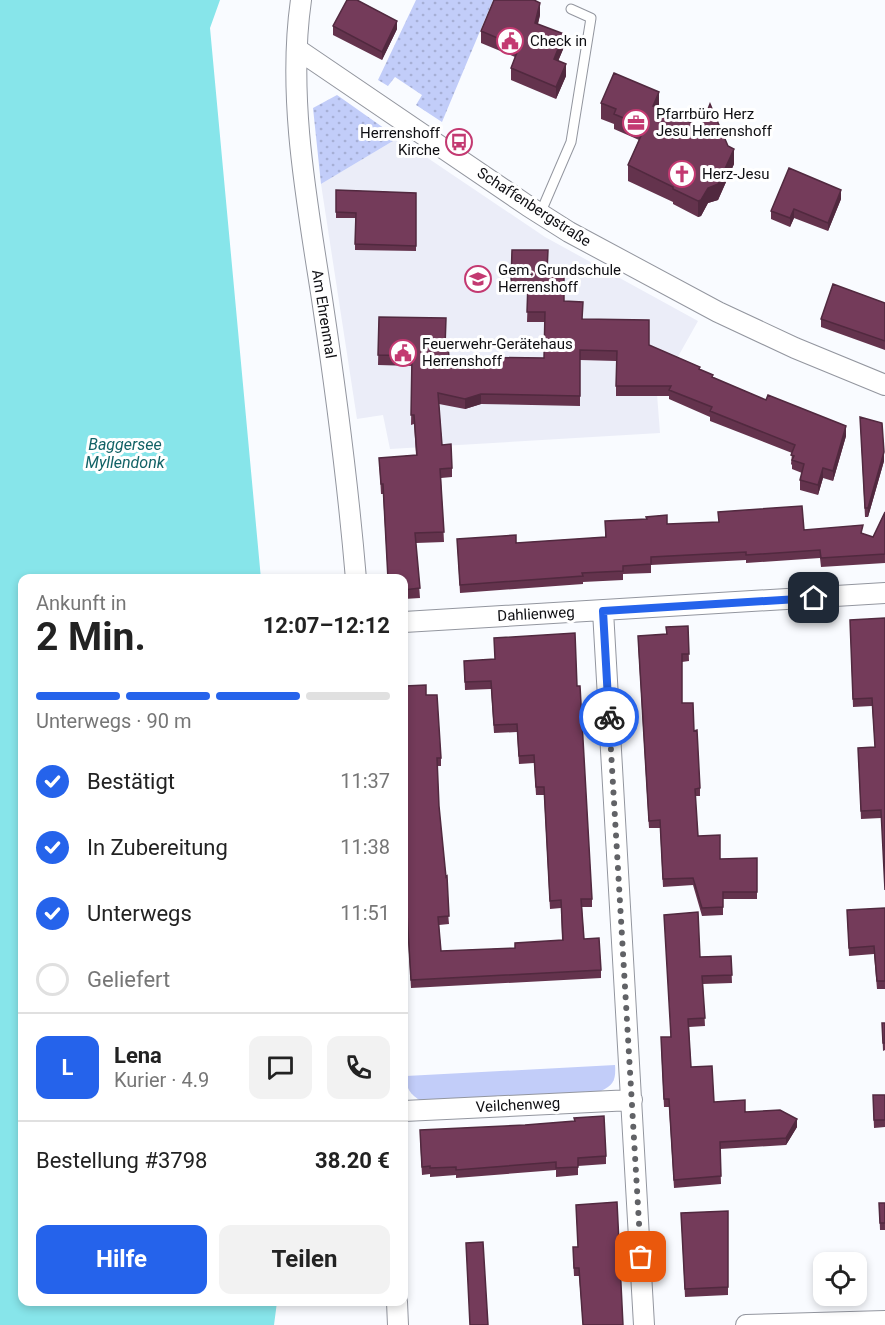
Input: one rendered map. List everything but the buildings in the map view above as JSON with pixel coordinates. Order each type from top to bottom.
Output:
[{"type":"street","name":"Am Ehrenmal","points":[[301,0],[297,49],[298,108],[309,215],[340,422],[355,574]]},
{"type":"street","name":"Schaffenbergstraße","points":[[297,49],[540,214],[598,248],[718,312],[795,348],[885,385]]},
{"type":"street","name":"Dahlienweg","points":[[408,622],[885,593]]},
{"type":"street","points":[[603,611],[644,1325]]},
{"type":"street","name":"Veilchenweg","points":[[408,1112],[632,1100]]},
{"type":"street","points":[[397,1306],[398,1325]]},
{"type":"street","points":[[746,1325],[885,1321]]},
{"type":"lane","points":[[540,214],[571,142],[591,18],[571,9]]},
{"type":"shaded area","points":[[416,0],[493,0],[442,122],[416,105],[422,95],[395,77],[388,86],[378,80]]},
{"type":"shaded area","points":[[337,95],[398,138],[321,184],[313,108]]},
{"type":"shaded area","name":"Gem. Grundschule Herrenshoff","points":[[398,138],[545,237],[698,321],[657,394],[660,433],[390,449],[383,415],[357,419],[321,184]]},
{"type":"shaded area","points":[[615,1065],[613,1081],[601,1091],[421,1101],[409,1091],[408,1076]]},
{"type":"water","name":"Baggersee Myllendonk","points":[[0,0],[220,0],[210,28],[261,574],[18,574],[18,1306],[276,1306],[274,1325],[0,1325]]},
{"type":"way so far","points":[[609,717],[641,1257]]},
{"type":"place","name":"Check in","points":[[510,41]]},
{"type":"place","name":"Pfarrbüro Herz Jesu Herrenshoff","points":[[636,123]]},
{"type":"place","name":"Herrenshoff Kirche","points":[[459,142]]},
{"type":"place","name":"Herz-Jesu","points":[[682,174]]},
{"type":"place","name":"Gem. Grundschule Herrenshoff","points":[[478,279]]},
{"type":"place","name":"Feuerwehr-Gerätehaus Herrenshoff","points":[[403,353]]},
{"type":"route","points":[[609,717],[603,611],[814,598]]}]
